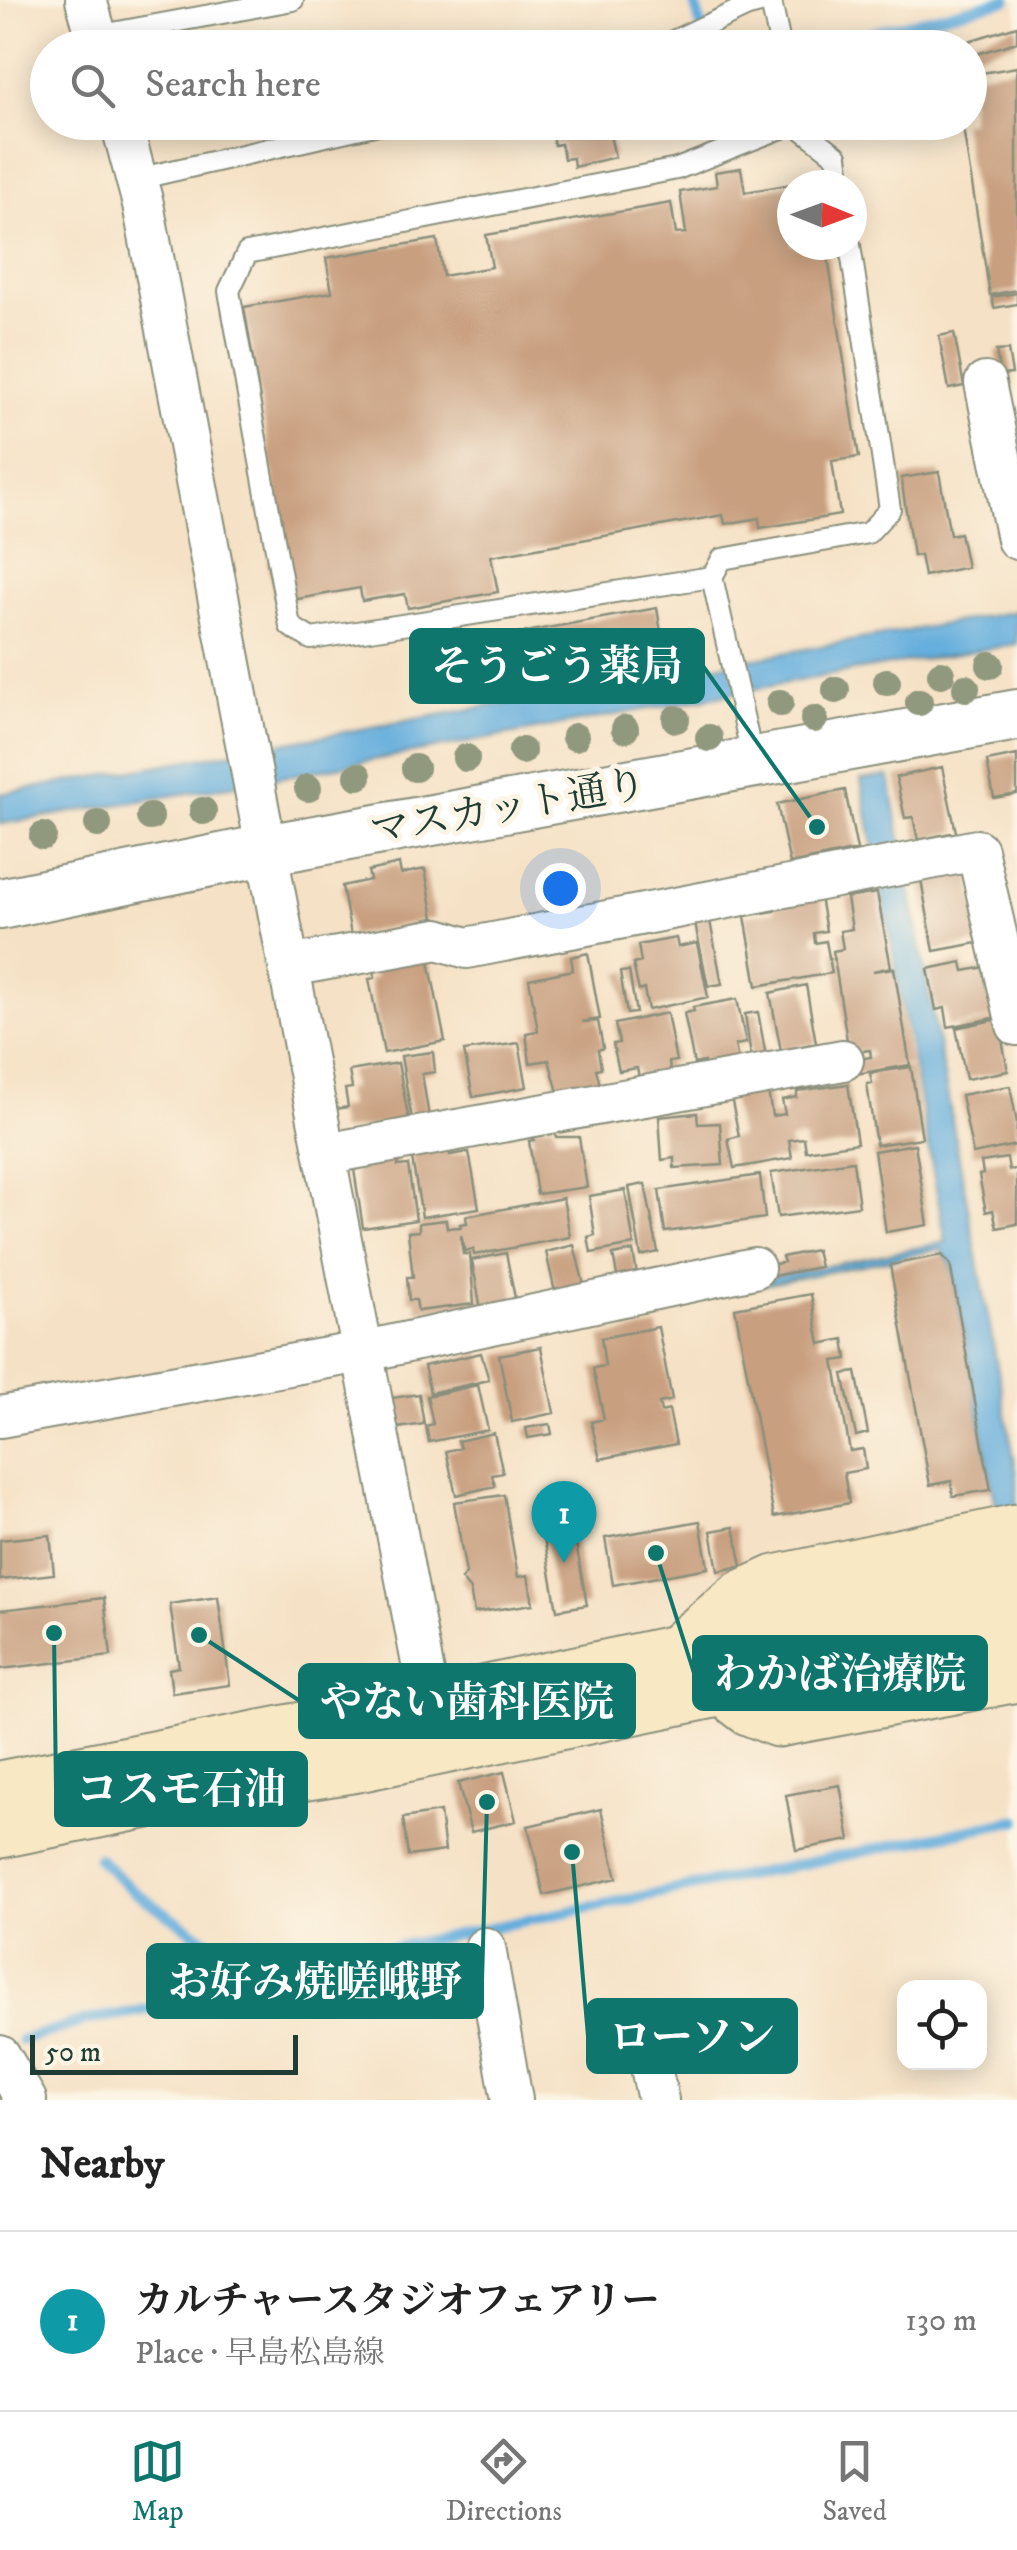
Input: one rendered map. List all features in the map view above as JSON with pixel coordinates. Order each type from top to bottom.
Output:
[{"type":"main road","points":[[0,1789],[678,1652],[1013,1571]]},
{"type":"main road","points":[[0,1830],[206,1788],[357,1764],[724,1687],[1013,1571]]},
{"type":"main road","points":[[724,1687],[749,1707],[778,1720],[1017,1674]]},
{"type":"street","points":[[126,140],[430,1704]]},
{"type":"street","points":[[985,383],[1010,462],[1017,538]]},
{"type":"street","name":"マスカット通り","points":[[0,904],[264,850],[1017,715]]},
{"type":"street","points":[[288,966],[438,939],[467,948],[891,865],[974,834],[1017,1026]]},
{"type":"street","points":[[325,1154],[843,1060]]},
{"type":"street","points":[[0,1417],[361,1352],[754,1268]]},
{"type":"street","points":[[484,1948],[512,2100]]},
{"type":"street","points":[[648,2053],[658,2100]]},
{"type":"street","points":[[0,2056],[26,2100]]},
{"type":"lane","points":[[94,28],[293,0]]},
{"type":"lane","points":[[700,30],[724,20],[747,3],[772,1],[778,30]]},
{"type":"lane","points":[[136,179],[308,140]]},
{"type":"lane","points":[[712,577],[311,639],[290,626],[229,291],[246,254],[676,169],[754,140]]},
{"type":"lane","points":[[816,140],[836,156],[838,170]]},
{"type":"lane","points":[[753,762],[712,577],[722,559],[868,534],[890,510],[852,260]]},
{"type":"water","points":[[1017,611],[1017,644],[266,780],[0,824],[0,794]]},
{"type":"water","points":[[889,776],[1017,1475],[1017,1519],[999,1522],[951,1264],[941,1249],[382,1362],[382,1356],[946,1242],[861,780]]},
{"type":"building","points":[[1017,26],[1017,42],[987,51],[987,35]]},
{"type":"building","points":[[1017,67],[1017,290],[990,295],[965,140],[987,140],[987,72]]},
{"type":"building","points":[[553,140],[611,140],[615,157],[574,167],[573,158],[564,159],[561,144],[554,145]]},
{"type":"building","points":[[741,168],[745,192],[777,187],[777,260],[828,260],[859,457],[832,461],[840,515],[760,528],[759,518],[725,524],[723,515],[491,556],[498,592],[408,608],[405,594],[362,601],[360,588],[275,603],[267,560],[279,557],[280,516],[244,307],[332,292],[326,258],[437,239],[443,276],[492,267],[486,235],[671,203],[676,234],[686,233],[680,192],[717,186],[715,172]]},
{"type":"building","points":[[1017,293],[1017,304],[994,308],[992,297]]},
{"type":"building","points":[[954,333],[964,386],[949,389],[939,336]]},
{"type":"building","points":[[1008,350],[1012,374],[1000,375],[996,351]]},
{"type":"building","points":[[939,472],[950,535],[960,533],[967,567],[924,576],[920,555],[913,556],[901,478]]},
{"type":"building","points":[[657,608],[667,669],[530,694],[520,633]]},
{"type":"building","points":[[1017,755],[1017,794],[994,798],[987,761]]},
{"type":"building","points":[[942,767],[956,832],[918,840],[913,817],[905,818],[896,777]]},
{"type":"building","points":[[845,790],[857,850],[790,864],[777,804]]},
{"type":"building","points":[[399,864],[401,874],[425,869],[434,918],[351,935],[342,886],[370,880],[368,871]]},
{"type":"building","points":[[969,871],[983,942],[934,951],[921,880]]},
{"type":"building","points":[[877,893],[891,967],[873,971],[894,968],[910,1065],[850,1075],[847,1061],[871,1057],[870,1050],[849,1053],[833,951],[843,949],[840,931],[852,929],[847,898]]},
{"type":"building","points":[[820,897],[826,931],[814,933],[815,943],[826,941],[832,973],[757,986],[745,916],[775,911],[774,905]]},
{"type":"building","points":[[709,916],[722,984],[708,986],[694,919]]},
{"type":"building","points":[[676,938],[678,947],[697,943],[708,997],[648,1010],[633,964],[641,962],[638,945]]},
{"type":"building","points":[[588,953],[600,1019],[582,1022],[598,1021],[603,1048],[598,1050],[601,1068],[596,1069],[600,1085],[559,1096],[549,1060],[530,1063],[526,1033],[538,1031],[529,979],[573,970],[571,957]]},
{"type":"building","points":[[428,956],[445,1041],[384,1053],[369,979],[375,978],[374,967]]},
{"type":"building","points":[[962,962],[964,971],[985,967],[994,1018],[948,1027],[945,1008],[936,1010],[928,969]]},
{"type":"building","points":[[629,971],[636,1013],[627,1014],[620,972]]},
{"type":"building","points":[[806,985],[816,1043],[781,1051],[770,993]]},
{"type":"building","points":[[737,999],[746,1043],[735,1045],[738,1061],[705,1067],[704,1062],[694,1064],[684,1013],[694,1011],[693,1007]]},
{"type":"building","points":[[758,1012],[767,1062],[752,1064],[745,1014]]},
{"type":"building","points":[[667,1013],[676,1061],[669,1062],[671,1077],[640,1082],[637,1068],[619,1071],[613,1044],[619,1043],[615,1024]]},
{"type":"building","points":[[998,1019],[1008,1071],[966,1079],[956,1028]]},
{"type":"building","points":[[519,1043],[527,1087],[473,1097],[464,1051]]},
{"type":"building","points":[[433,1052],[435,1072],[422,1074],[430,1123],[413,1126],[401,1056]]},
{"type":"building","points":[[398,1063],[409,1121],[340,1131],[336,1109],[348,1107],[345,1089],[352,1088],[349,1071]]},
{"type":"building","points":[[911,1067],[922,1138],[876,1145],[867,1084],[872,1083],[870,1073]]},
{"type":"building","points":[[848,1084],[857,1143],[806,1151],[804,1138],[789,1140],[792,1158],[734,1168],[728,1139],[739,1136],[731,1097],[768,1090],[772,1116],[785,1114],[782,1100],[797,1097],[797,1091]]},
{"type":"building","points":[[1010,1086],[1017,1123],[1016,1145],[973,1154],[961,1095]]},
{"type":"building","points":[[697,1113],[698,1124],[720,1123],[723,1165],[674,1168],[674,1158],[662,1160],[659,1117]]},
{"type":"building","points":[[553,1124],[556,1137],[579,1137],[587,1187],[537,1194],[529,1141],[534,1140],[532,1127]]},
{"type":"building","points":[[915,1144],[928,1225],[886,1232],[874,1151]]},
{"type":"building","points":[[448,1146],[450,1155],[469,1152],[479,1208],[422,1217],[411,1153]]},
{"type":"building","points":[[397,1156],[398,1166],[408,1165],[416,1220],[363,1228],[353,1163]]},
{"type":"building","points":[[1007,1158],[1009,1170],[1017,1169],[1017,1224],[997,1228],[993,1210],[986,1212],[979,1175],[983,1174],[981,1162]]},
{"type":"building","points":[[853,1161],[859,1206],[778,1217],[771,1173]]},
{"type":"building","points":[[760,1175],[765,1218],[665,1232],[659,1190]]},
{"type":"building","points":[[645,1184],[658,1252],[641,1256],[629,1187]]},
{"type":"building","points":[[625,1190],[634,1245],[591,1253],[588,1237],[595,1235],[589,1196]]},
{"type":"building","points":[[563,1198],[570,1237],[474,1255],[473,1249],[465,1251],[461,1235],[463,1254],[470,1254],[474,1304],[418,1311],[416,1300],[409,1300],[407,1277],[413,1277],[408,1232],[419,1231],[419,1223],[446,1220],[447,1228],[461,1227],[460,1224],[467,1223],[466,1216]]},
{"type":"building","points":[[574,1245],[584,1285],[555,1292],[546,1252]]},
{"type":"building","points":[[816,1250],[820,1267],[768,1277],[766,1266],[784,1262],[782,1257]]},
{"type":"building","points":[[633,1251],[638,1280],[619,1285],[613,1255]]},
{"type":"building","points":[[506,1253],[516,1303],[481,1310],[472,1260]]},
{"type":"building","points":[[942,1255],[950,1264],[991,1490],[953,1496],[951,1481],[930,1485],[890,1265]]},
{"type":"building","points":[[811,1294],[820,1344],[844,1339],[847,1359],[834,1361],[850,1451],[863,1449],[866,1469],[844,1473],[849,1503],[774,1517],[735,1308]]},
{"type":"building","points":[[658,1327],[672,1400],[659,1403],[661,1412],[669,1410],[676,1444],[600,1459],[591,1422],[604,1419],[593,1368],[605,1366],[601,1338]]},
{"type":"building","points":[[541,1347],[554,1413],[512,1422],[499,1355]]},
{"type":"building","points":[[481,1353],[489,1380],[430,1393],[424,1366]]},
{"type":"building","points":[[856,1372],[868,1433],[856,1436],[843,1374]]},
{"type":"building","points":[[478,1385],[488,1430],[429,1442],[426,1426],[433,1424],[427,1396]]},
{"type":"building","points":[[419,1394],[424,1424],[397,1428],[392,1398]]},
{"type":"building","points":[[550,1424],[552,1434],[528,1438],[526,1428]]},
{"type":"building","points":[[494,1433],[503,1473],[492,1475],[495,1486],[456,1495],[446,1451],[460,1448],[458,1441]]},
{"type":"building","points":[[504,1495],[518,1577],[528,1575],[533,1604],[474,1613],[470,1590],[461,1579],[466,1574],[454,1502]]},
{"type":"building","points":[[571,1516],[587,1605],[557,1610],[541,1521]]},
{"type":"building","points":[[700,1521],[708,1568],[613,1585],[605,1538]]},
{"type":"building","points":[[734,1527],[742,1566],[718,1571],[711,1531]]},
{"type":"building","points":[[50,1535],[54,1574],[0,1580],[0,1540]]},
{"type":"building","points":[[218,1597],[230,1685],[172,1693],[169,1669],[179,1667],[170,1604]]},
{"type":"building","points":[[104,1598],[111,1656],[0,1669],[0,1610]]},
{"type":"building","points":[[504,1772],[516,1821],[471,1832],[458,1783]]},
{"type":"building","points":[[840,1785],[850,1840],[796,1850],[786,1795]]},
{"type":"building","points":[[601,1809],[617,1878],[544,1895],[528,1826]]},
{"type":"building","points":[[440,1812],[445,1851],[408,1856],[403,1818]]},
{"type":"waterway","points":[[694,0],[702,30]]},
{"type":"waterway","points":[[880,30],[1007,0]]},
{"type":"waterway","points":[[98,1858],[133,1891],[259,1975],[1017,1820]]},
{"type":"waterway","points":[[22,2040],[88,2020],[224,1996],[257,1974]]},
{"type":"place","name":"そうごう薬局","points":[[817,827]]},
{"type":"place","name":"わかば治療院","points":[[656,1553]]},
{"type":"place","name":"カルチャースタジオフェアリー","points":[[564,1563]]},
{"type":"place","name":"コスモ石油","points":[[54,1633]]},
{"type":"place","name":"やない歯科医院","points":[[199,1635]]},
{"type":"place","name":"お好み焼嵯峨野","points":[[487,1802]]},
{"type":"place","name":"ローソン","points":[[572,1852]]}]
